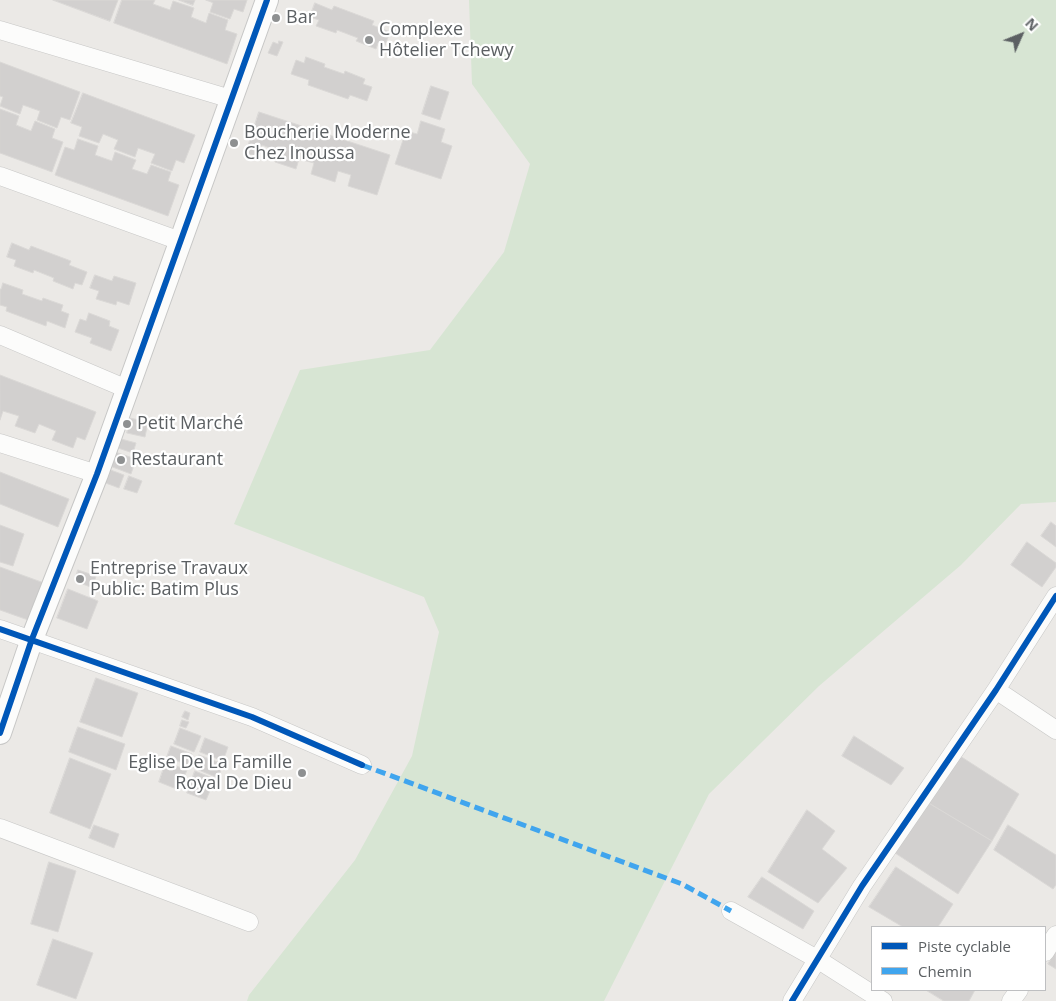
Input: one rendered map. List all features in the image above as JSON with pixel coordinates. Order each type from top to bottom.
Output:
[{"type":"street","points":[[0,733],[32,639],[97,474],[128,389],[267,0]]},
{"type":"street","points":[[0,30],[231,99]]},
{"type":"street","points":[[0,176],[180,241]]},
{"type":"street","points":[[0,335],[128,389]]},
{"type":"street","points":[[0,443],[97,474]]},
{"type":"street","points":[[792,1001],[862,886],[996,690],[1056,596]]},
{"type":"street","points":[[0,628],[252,717],[362,765]]},
{"type":"street","points":[[996,690],[1056,730]]},
{"type":"street","points":[[0,828],[249,922]]},
{"type":"street","points":[[731,911],[817,959],[883,1001]]},
{"type":"street","points":[[1046,950],[1056,935]]},
{"type":"green space","points":[[469,0],[1056,0],[1056,502],[1021,504],[961,565],[819,686],[709,794],[604,1001],[247,1001],[249,995],[355,860],[412,756],[439,632],[424,597],[234,524],[300,370],[430,350],[504,252],[530,164],[472,84]]},
{"type":"building","points":[[53,0],[118,0],[110,21]]},
{"type":"building","points":[[122,0],[155,0],[153,4],[170,10],[173,1],[194,8],[191,17],[206,23],[209,13],[228,20],[225,30],[237,34],[227,64],[114,23]]},
{"type":"building","points":[[179,0],[195,0],[193,5]]},
{"type":"building","points":[[206,0],[247,0],[243,12],[234,9],[230,19],[210,12],[213,3]]},
{"type":"building","points":[[315,3],[332,10],[334,6],[374,21],[372,25],[390,32],[385,45],[378,43],[376,49],[356,41],[358,38],[337,30],[336,33],[316,26],[319,20],[310,17]]},
{"type":"building","points":[[279,41],[283,42],[277,56],[268,53],[273,42],[278,44]]},
{"type":"building","points":[[306,57],[325,64],[324,67],[344,74],[345,71],[365,79],[363,84],[372,87],[367,101],[350,95],[348,99],[308,85],[309,80],[291,74],[296,60],[304,63]]},
{"type":"building","points":[[0,62],[80,92],[70,120],[61,117],[57,128],[37,120],[40,111],[23,105],[20,114],[0,106],[3,97],[0,96]]},
{"type":"building","points":[[431,86],[449,92],[440,120],[422,114]]},
{"type":"building","points":[[83,93],[195,135],[184,163],[176,160],[172,171],[151,163],[155,154],[138,148],[135,157],[114,149],[118,140],[103,134],[99,143],[79,136],[82,127],[71,123]]},
{"type":"building","points":[[0,109],[19,116],[16,125],[31,131],[35,121],[55,129],[52,138],[63,142],[52,172],[0,153]]},
{"type":"building","points":[[259,112],[390,155],[377,195],[348,186],[351,175],[338,171],[335,182],[311,174],[314,163],[299,159],[296,169],[275,162],[278,151],[262,145],[259,157],[246,153]]},
{"type":"building","points":[[421,121],[445,129],[441,142],[452,146],[441,179],[395,164],[406,131],[417,134]]},
{"type":"building","points":[[78,139],[98,146],[95,155],[112,161],[115,152],[136,160],[132,169],[147,174],[151,165],[171,172],[168,181],[179,185],[168,216],[55,175],[65,147],[74,150]]},
{"type":"building","points":[[12,243],[29,250],[31,246],[71,261],[69,265],[87,272],[82,285],[75,283],[73,289],[53,281],[54,278],[34,270],[33,273],[14,266],[16,260],[7,257]]},
{"type":"building","points":[[95,275],[112,281],[114,276],[136,283],[129,305],[117,301],[116,305],[96,299],[99,291],[90,288]]},
{"type":"building","points":[[3,283],[23,290],[22,294],[42,301],[43,298],[63,305],[61,311],[69,314],[65,328],[47,321],[46,326],[6,311],[7,307],[0,305],[0,289]]},
{"type":"building","points":[[89,313],[110,321],[109,326],[119,330],[111,351],[90,343],[92,338],[75,332],[80,319],[86,321]]},
{"type":"building","points":[[0,375],[96,412],[85,440],[77,437],[73,448],[52,440],[56,431],[39,424],[35,433],[15,426],[19,416],[3,411],[0,420]]},
{"type":"building","points":[[130,418],[148,422],[145,437],[127,433]]},
{"type":"building","points":[[121,439],[136,443],[133,453],[118,448]]},
{"type":"building","points":[[115,452],[136,459],[131,474],[110,466]]},
{"type":"building","points":[[108,469],[124,475],[119,488],[103,482]]},
{"type":"building","points":[[0,472],[69,499],[58,527],[0,504]]},
{"type":"building","points":[[129,476],[142,481],[137,493],[124,489]]},
{"type":"building","points":[[1051,522],[1056,526],[1056,547],[1041,536]]},
{"type":"building","points":[[0,525],[24,534],[13,566],[0,562]]},
{"type":"building","points":[[1027,542],[1056,563],[1056,567],[1042,587],[1011,565]]},
{"type":"building","points":[[0,567],[44,583],[31,621],[0,610]]},
{"type":"building","points":[[78,570],[96,576],[93,588],[75,581]]},
{"type":"building","points":[[68,589],[98,601],[87,629],[57,618]]},
{"type":"building","points":[[96,678],[138,693],[122,737],[80,722]]},
{"type":"building","points":[[185,711],[190,713],[188,720],[182,717]]},
{"type":"building","points":[[182,720],[189,722],[186,728],[180,726]]},
{"type":"building","points":[[78,727],[125,744],[116,770],[69,752]]},
{"type":"building","points":[[180,728],[201,736],[194,752],[174,744]]},
{"type":"building","points":[[854,736],[904,768],[891,785],[842,756]]},
{"type":"building","points":[[205,738],[228,747],[223,761],[200,752]]},
{"type":"building","points":[[171,746],[192,754],[188,765],[167,757]]},
{"type":"building","points":[[199,755],[223,764],[218,778],[194,768]]},
{"type":"building","points":[[960,756],[1019,794],[992,841],[927,802]]},
{"type":"building","points":[[70,758],[111,774],[90,829],[50,813]]},
{"type":"building","points":[[166,762],[187,770],[179,790],[159,782]]},
{"type":"building","points":[[195,771],[215,779],[206,800],[187,793]]},
{"type":"building","points":[[927,802],[992,841],[958,894],[895,853]]},
{"type":"building","points":[[807,810],[835,831],[822,849],[847,868],[818,903],[768,872]]},
{"type":"building","points":[[94,825],[119,834],[114,848],[89,838]]},
{"type":"building","points":[[1008,825],[1056,855],[1056,885],[1053,889],[994,850]]},
{"type":"building","points":[[49,862],[76,871],[58,932],[31,924]]},
{"type":"building","points":[[896,867],[953,904],[939,926],[901,926],[869,907]]},
{"type":"building","points":[[762,877],[814,911],[803,929],[748,897]]},
{"type":"building","points":[[53,939],[93,953],[76,999],[37,985]]},
{"type":"building","points":[[1056,951],[1056,969],[1048,964]]},
{"type":"building","points":[[928,991],[974,991],[969,1001],[944,1001]]},
{"type":"marked path","points":[[362,765],[682,884],[731,911]]},
{"type":"cycle path","points":[[0,733],[32,639],[97,474],[267,0]]},
{"type":"cycle path","points":[[792,1001],[862,886],[996,690],[1056,596]]},
{"type":"cycle path","points":[[0,629],[252,717],[362,765]]},
{"type":"place","name":"Bar","points":[[276,18]]},
{"type":"place","name":"Complexe Hôtelier Tchewy","points":[[369,40]]},
{"type":"place","name":"Boucherie Moderne Chez Inoussa","points":[[234,143]]},
{"type":"place","name":"Petit Marché","points":[[127,424]]},
{"type":"place","name":"Restaurant","points":[[121,460]]},
{"type":"place","name":"Entreprise Travaux Public: Batim Plus","points":[[80,579]]},
{"type":"place","name":"Eglise De La Famille Royal De Dieu","points":[[302,773]]}]
